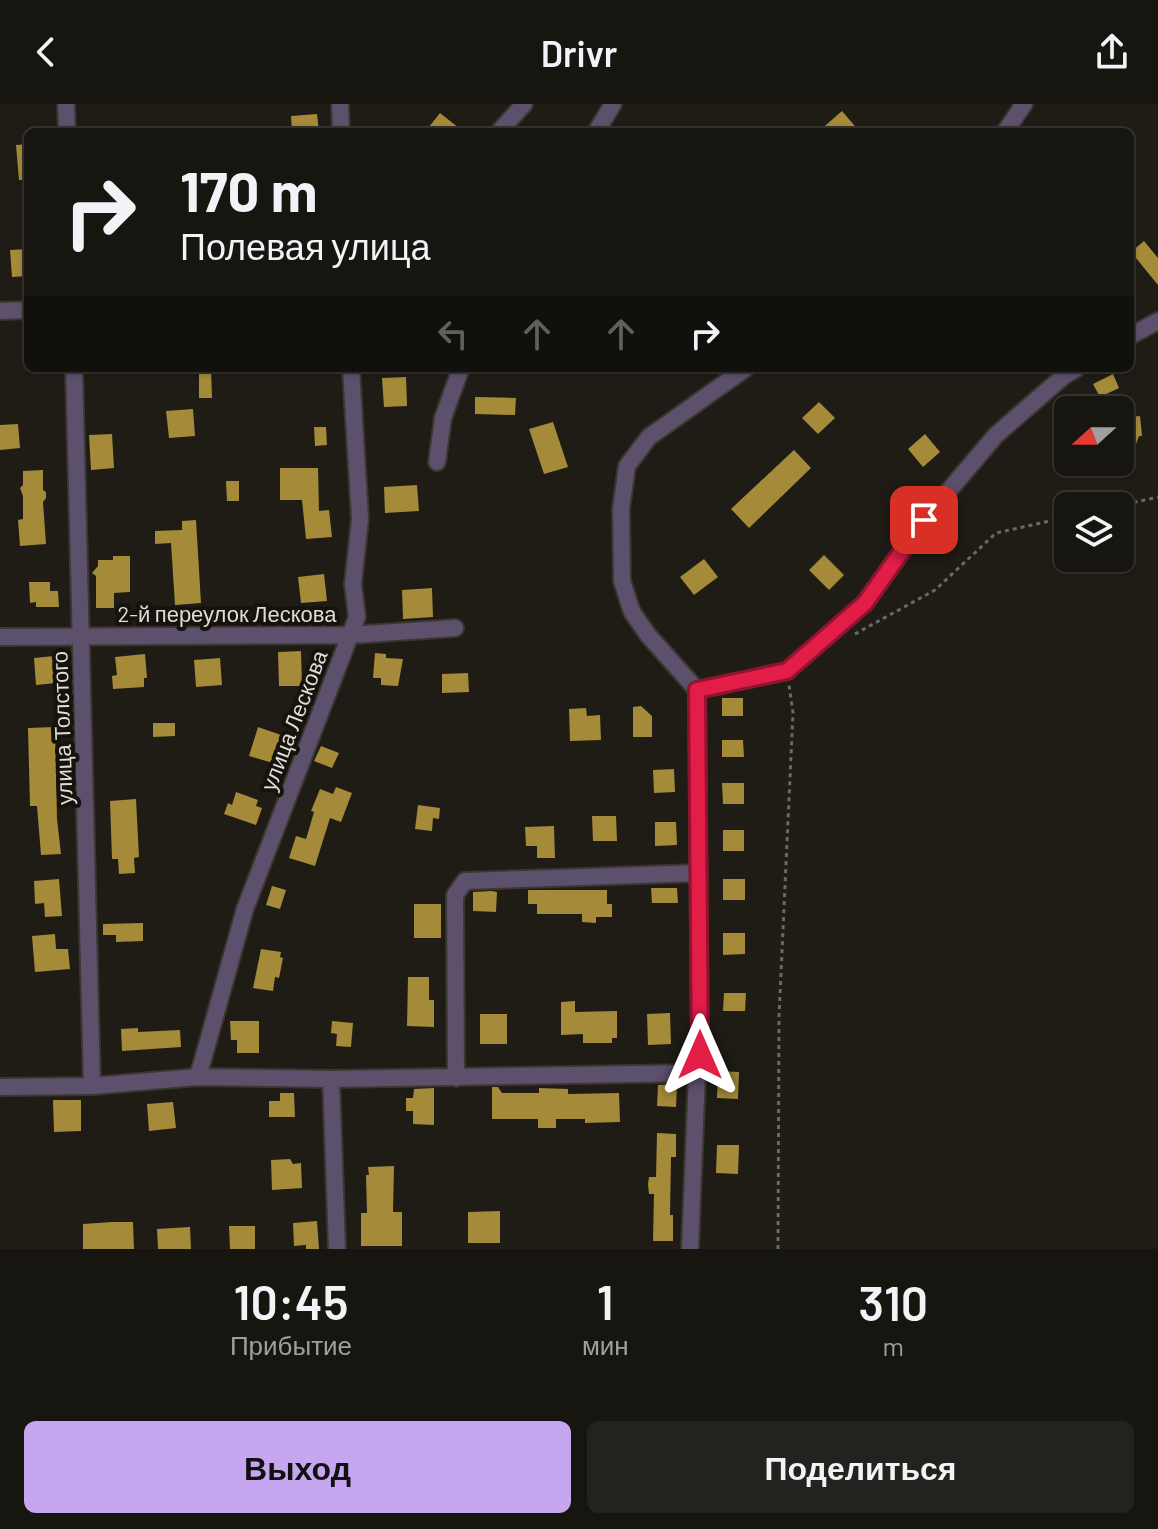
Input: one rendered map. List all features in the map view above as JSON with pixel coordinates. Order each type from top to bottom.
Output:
[{"type":"street","points":[[66,104],[67,128]]},
{"type":"street","points":[[340,104],[341,128]]},
{"type":"street","points":[[503,128],[524,104]]},
{"type":"street","points":[[598,128],[613,104]]},
{"type":"street","points":[[1008,128],[1024,104]]},
{"type":"street","points":[[0,311],[24,310]]},
{"type":"street","points":[[1134,334],[1158,321]]},
{"type":"street","name":"улица Толстого","points":[[74,372],[92,1086]]},
{"type":"street","name":"улица Лескова","points":[[198,1077],[245,909],[357,617],[353,584],[360,519],[351,372]]},
{"type":"street","points":[[437,462],[443,418],[460,372]]},
{"type":"street","points":[[690,1249],[700,1055],[697,690],[648,635],[632,612],[622,581],[621,509],[627,466],[649,437],[740,372]]},
{"type":"street","points":[[697,690],[787,671],[865,603],[924,520],[996,435],[1070,372]]},
{"type":"street","name":"2-й переулок Лескова","points":[[0,637],[351,635],[455,628]]},
{"type":"street","points":[[456,1078],[455,895],[465,881],[699,873]]},
{"type":"street","points":[[0,1087],[92,1086],[198,1077],[456,1078],[697,1073]]},
{"type":"street","points":[[331,1079],[337,1249]]},
{"type":"path","points":[[1134,502],[1158,497]]},
{"type":"path","points":[[854,634],[935,590],[996,533],[1054,520]]},
{"type":"path","points":[[778,1249],[779,1016],[793,713],[787,671]]},
{"type":"building","points":[[842,111],[857,128],[823,128]]},
{"type":"building","points":[[440,113],[459,128],[428,128]]},
{"type":"building","points":[[317,114],[319,128],[292,128],[291,116]]},
{"type":"building","points":[[24,144],[24,180],[19,180],[16,145]]},
{"type":"building","points":[[1144,241],[1158,258],[1158,285],[1134,256],[1134,249]]},
{"type":"building","points":[[24,249],[24,276],[12,277],[10,250]]},
{"type":"building","points":[[199,372],[211,372],[212,398],[199,398]]},
{"type":"building","points":[[1113,374],[1119,388],[1099,396],[1093,384]]},
{"type":"building","points":[[406,377],[407,406],[384,407],[382,378]]},
{"type":"building","points":[[475,397],[516,398],[515,415],[475,414]]},
{"type":"building","points":[[819,402],[835,418],[818,434],[802,418]]},
{"type":"building","points":[[193,409],[195,436],[169,438],[166,411]]},
{"type":"building","points":[[1140,416],[1142,436],[1136,444],[1134,440],[1134,417]]},
{"type":"building","points":[[553,422],[568,467],[544,474],[529,429]]},
{"type":"building","points":[[18,424],[20,448],[0,450],[0,425]]},
{"type":"building","points":[[314,427],[326,427],[327,445],[315,446]]},
{"type":"building","points":[[112,434],[114,468],[91,470],[89,435]]},
{"type":"building","points":[[925,434],[940,452],[923,467],[908,449]]},
{"type":"building","points":[[794,450],[811,468],[749,528],[731,509]]},
{"type":"building","points":[[280,468],[318,468],[319,511],[329,510],[332,537],[306,539],[302,500],[280,500]]},
{"type":"building","points":[[43,470],[46,544],[20,546],[18,520],[23,519],[20,488],[23,485],[23,471]]},
{"type":"building","points":[[226,481],[239,481],[239,501],[227,501]]},
{"type":"building","points":[[417,485],[419,511],[385,513],[384,487]]},
{"type":"building","points":[[196,520],[201,603],[175,605],[171,543],[155,544],[155,531],[182,530],[182,521]]},
{"type":"building","points":[[824,555],[844,575],[829,590],[809,570]]},
{"type":"building","points":[[113,556],[130,556],[130,592],[114,593],[114,608],[96,608],[96,576],[92,573],[98,566],[98,560],[113,560]]},
{"type":"building","points":[[704,559],[718,577],[694,595],[680,577]]},
{"type":"building","points":[[324,574],[327,601],[301,603],[298,577]]},
{"type":"building","points":[[29,582],[50,582],[50,591],[58,591],[59,607],[36,607],[36,602],[30,603]]},
{"type":"building","points":[[432,588],[433,617],[403,619],[402,590]]},
{"type":"building","points":[[301,651],[302,686],[279,686],[278,652]]},
{"type":"building","points":[[375,653],[386,654],[386,658],[403,659],[398,686],[381,685],[381,678],[373,678]]},
{"type":"building","points":[[145,654],[147,678],[144,678],[144,687],[113,689],[112,676],[117,675],[115,657]]},
{"type":"building","points":[[54,656],[56,683],[36,685],[34,658]]},
{"type":"building","points":[[220,658],[222,685],[196,687],[194,660]]},
{"type":"building","points":[[468,673],[469,692],[442,693],[442,674]]},
{"type":"building","points":[[722,698],[743,698],[743,716],[722,716]]},
{"type":"building","points":[[641,706],[652,716],[652,737],[633,737],[633,707]]},
{"type":"building","points":[[586,708],[587,716],[600,715],[601,740],[570,741],[569,709]]},
{"type":"building","points":[[153,723],[175,723],[175,736],[153,737]]},
{"type":"building","points":[[55,727],[61,854],[41,855],[37,806],[30,806],[28,728]]},
{"type":"building","points":[[258,727],[281,735],[273,763],[249,756]]},
{"type":"building","points":[[722,740],[743,740],[744,757],[722,757]]},
{"type":"building","points":[[321,746],[339,753],[332,768],[314,761]]},
{"type":"building","points":[[674,769],[675,792],[654,793],[653,770]]},
{"type":"building","points":[[722,783],[744,783],[744,804],[723,804]]},
{"type":"building","points":[[336,787],[352,793],[341,822],[330,818],[315,866],[289,858],[296,836],[306,839],[314,812],[311,811],[320,789],[333,794]]},
{"type":"building","points":[[236,792],[258,800],[256,806],[262,808],[256,825],[224,814],[228,803],[232,805]]},
{"type":"building","points":[[136,799],[139,857],[134,858],[135,873],[119,874],[118,859],[112,859],[110,801]]},
{"type":"building","points":[[418,805],[440,808],[439,819],[433,818],[432,831],[415,829]]},
{"type":"building","points":[[592,816],[616,816],[617,841],[593,841]]},
{"type":"building","points":[[655,822],[676,822],[677,845],[655,846]]},
{"type":"building","points":[[554,826],[555,858],[537,858],[537,846],[526,846],[525,827]]},
{"type":"building","points":[[723,830],[744,830],[744,851],[723,851]]},
{"type":"building","points":[[59,879],[62,916],[45,917],[44,903],[35,904],[34,881]]},
{"type":"building","points":[[723,879],[745,879],[745,900],[723,900]]},
{"type":"building","points":[[272,886],[286,890],[280,909],[266,905]]},
{"type":"building","points":[[651,888],[677,888],[678,903],[652,903]]},
{"type":"building","points":[[528,890],[607,890],[607,904],[612,904],[612,917],[596,917],[596,923],[582,922],[582,914],[537,914],[537,904],[528,904]]},
{"type":"building","points":[[473,892],[497,892],[496,912],[473,911]]},
{"type":"building","points":[[414,904],[441,904],[441,938],[414,938]]},
{"type":"building","points":[[143,923],[143,941],[116,942],[116,935],[103,935],[103,924]]},
{"type":"building","points":[[723,933],[745,933],[745,954],[723,955]]},
{"type":"building","points":[[55,934],[56,949],[68,949],[70,969],[35,972],[32,936]]},
{"type":"building","points":[[261,949],[281,952],[280,957],[283,958],[273,991],[253,988]]},
{"type":"building","points":[[408,977],[429,977],[429,1000],[434,1000],[434,1027],[407,1026]]},
{"type":"building","points":[[724,993],[746,993],[745,1011],[723,1011]]},
{"type":"building","points":[[575,1001],[575,1012],[617,1011],[617,1038],[612,1038],[612,1043],[583,1043],[583,1034],[561,1035],[561,1002]]},
{"type":"building","points":[[670,1013],[671,1044],[648,1045],[647,1014]]},
{"type":"building","points":[[480,1014],[507,1014],[507,1044],[480,1044]]},
{"type":"building","points":[[230,1021],[259,1021],[259,1053],[237,1053],[237,1040],[231,1040]]},
{"type":"building","points":[[332,1021],[353,1023],[351,1047],[336,1046],[337,1034],[331,1033]]},
{"type":"building","points":[[138,1028],[138,1032],[180,1030],[181,1047],[122,1051],[121,1029]]},
{"type":"building","points":[[718,1071],[739,1072],[738,1099],[717,1098]]},
{"type":"building","points":[[677,1084],[676,1107],[657,1106],[658,1085]]},
{"type":"building","points":[[492,1087],[498,1087],[502,1093],[539,1093],[539,1088],[568,1089],[568,1094],[619,1093],[620,1122],[585,1123],[585,1119],[556,1119],[556,1128],[538,1128],[538,1119],[492,1119]]},
{"type":"building","points":[[434,1088],[434,1125],[413,1124],[413,1111],[406,1111],[406,1098],[413,1098],[414,1089]]},
{"type":"building","points":[[280,1093],[294,1093],[295,1117],[269,1117],[269,1101],[280,1101]]},
{"type":"building","points":[[53,1100],[81,1100],[81,1131],[54,1132]]},
{"type":"building","points":[[173,1102],[176,1128],[149,1131],[147,1104]]},
{"type":"building","points":[[657,1133],[676,1134],[676,1157],[671,1157],[673,1241],[653,1241],[654,1194],[649,1194],[648,1184],[649,1177],[656,1177]]},
{"type":"building","points":[[717,1145],[739,1145],[738,1174],[716,1173]]},
{"type":"building","points":[[290,1159],[293,1164],[301,1163],[302,1188],[272,1190],[271,1160]]},
{"type":"building","points":[[394,1166],[393,1212],[402,1212],[402,1246],[361,1246],[361,1213],[367,1213],[368,1167]]},
{"type":"building","points":[[500,1211],[500,1243],[468,1243],[468,1212]]},
{"type":"building","points":[[317,1221],[319,1249],[306,1249],[306,1245],[294,1246],[293,1223]]},
{"type":"building","points":[[133,1222],[134,1249],[83,1249],[83,1224]]},
{"type":"building","points":[[229,1226],[255,1226],[255,1249],[230,1249]]},
{"type":"building","points":[[190,1227],[191,1249],[158,1249],[157,1229]]},
{"type":"route","points":[[700,1055],[697,690],[787,671],[865,603],[924,520]]}]
